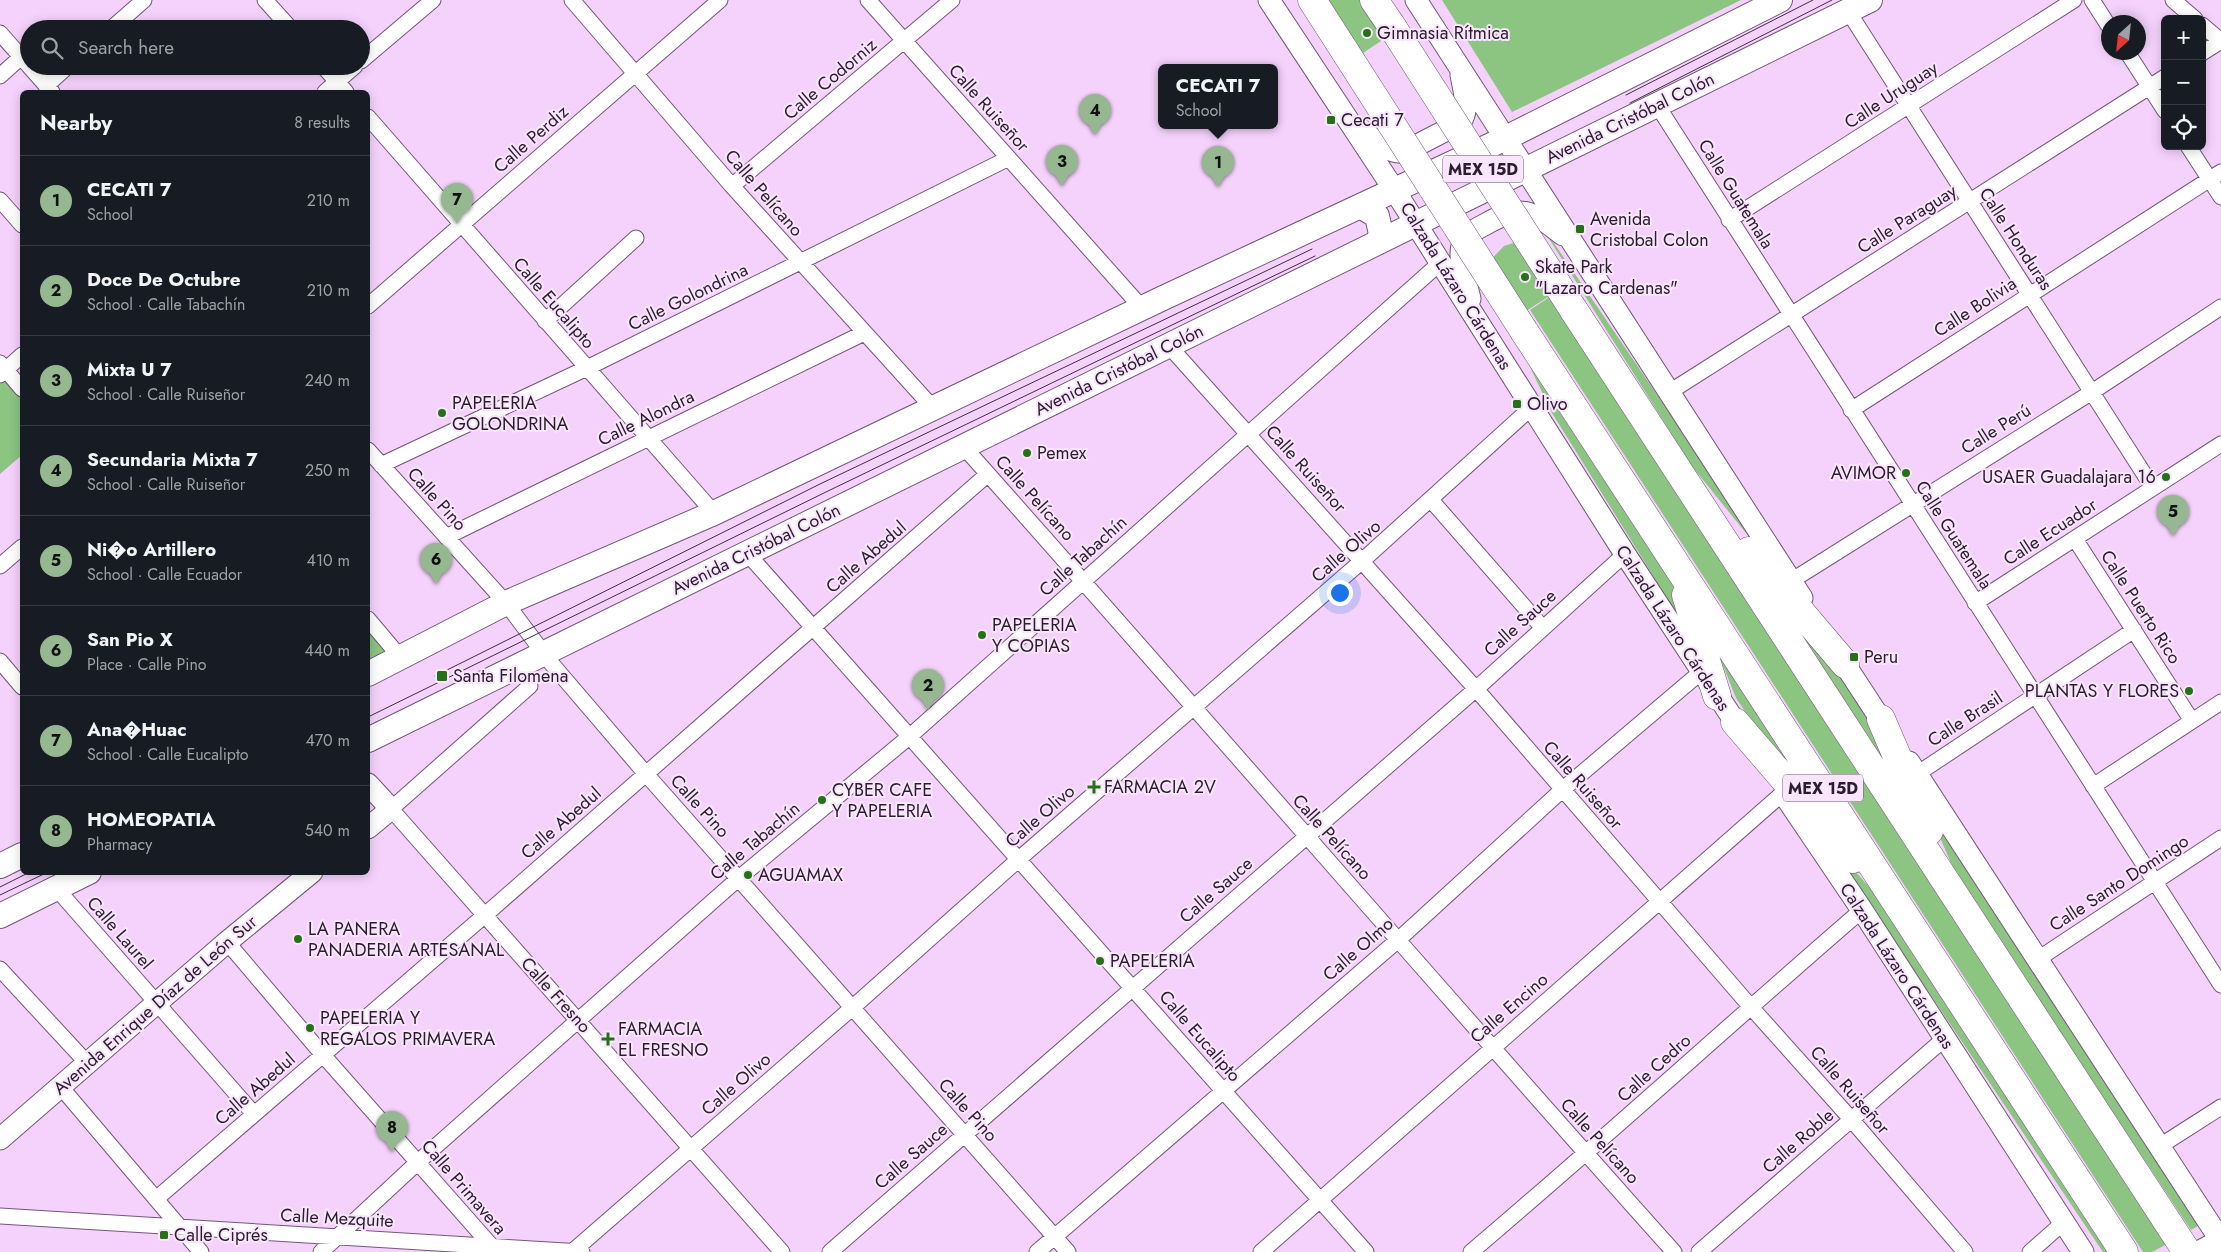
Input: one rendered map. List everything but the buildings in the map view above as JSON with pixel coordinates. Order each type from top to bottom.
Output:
[{"type":"highway","name":"Calzada Lázaro Cárdenas","points":[[1312,0],[1524,331],[1924,942],[2122,1249]]},
{"type":"highway","name":"MEX 15D","points":[[1374,0],[2187,1252]]},
{"type":"highway","points":[[1677,467],[1845,664]]},
{"type":"highway","points":[[1677,565],[1717,696]]},
{"type":"highway","points":[[1881,719],[1959,901]]},
{"type":"highway","points":[[1735,722],[1924,942]]},
{"type":"main road","name":"Calzada Lázaro Cárdenas","points":[[1269,0],[1416,223],[1701,672],[1862,910],[2083,1252]]},
{"type":"main road","points":[[1416,0],[1668,393],[2221,1241],[2198,1252]]},
{"type":"main road","name":"Avenida Cristóbal Colón","points":[[370,673],[506,603],[714,513],[1142,308],[1362,207],[1577,104],[1780,0]]},
{"type":"main road","name":"Avenida Cristóbal Colón","points":[[370,739],[1870,0]]},
{"type":"main road","points":[[1348,119],[1392,152],[1404,152],[1460,123],[1464,118],[1465,103],[1460,69]]},
{"type":"main road","points":[[1565,150],[1568,126],[1577,104]]},
{"type":"main road","points":[[1362,207],[1378,216],[1381,234],[1377,242]]},
{"type":"main road","points":[[1472,313],[1460,253],[1462,243],[1469,233],[1506,213],[1528,213],[1573,243]]},
{"type":"main road","name":"Calle Fresno","points":[[370,786],[391,808]]},
{"type":"main road","points":[[370,826],[391,808]]},
{"type":"main road","points":[[0,866],[20,856]]},
{"type":"main road","points":[[0,916],[83,875]]},
{"type":"main road","name":"Avenida Enrique Díaz de León Sur","points":[[0,1139],[227,942],[308,875]]},
{"type":"street","points":[[121,20],[144,0]]},
{"type":"street","points":[[266,0],[283,20]]},
{"type":"street","points":[[370,53],[433,0]]},
{"type":"street","name":"Calle Pelícano","points":[[572,0],[732,186],[933,408]]},
{"type":"street","name":"Calle Perdiz","points":[[370,304],[720,0]]},
{"type":"street","name":"Calle Ruiseñor","points":[[868,0],[1142,308]]},
{"type":"street","name":"Calle Codorniz","points":[[732,186],[952,0]]},
{"type":"street","name":"Calle Uruguay","points":[[1729,220],[2074,0]]},
{"type":"street","points":[[2092,0],[2102,15]]},
{"type":"street","points":[[2173,0],[2190,15]]},
{"type":"street","name":"Calle Honduras","points":[[1848,11],[2153,488]]},
{"type":"street","points":[[2206,28],[2221,41],[2206,50]]},
{"type":"street","points":[[0,33],[20,56]]},
{"type":"street","points":[[2131,60],[2161,105]]},
{"type":"street","points":[[0,76],[20,66]]},
{"type":"street","points":[[37,75],[49,89],[61,75]]},
{"type":"street","points":[[331,75],[342,87],[349,75]]},
{"type":"street","name":"Calle Paraguay","points":[[1668,393],[2161,80]]},
{"type":"street","name":"Calle Guatemala","points":[[1657,105],[1975,603],[2220,980]]},
{"type":"street","name":"Calle Eucalipto","points":[[370,119],[714,513]]},
{"type":"street","points":[[2192,150],[2215,175],[2221,197]]},
{"type":"street","name":"Calle Golondrina","points":[[381,465],[587,368],[1009,158]]},
{"type":"street","name":"Calle Bolivia","points":[[1851,410],[2215,175]]},
{"type":"street","points":[[0,200],[20,223]]},
{"type":"street","points":[[545,321],[636,238]]},
{"type":"street","name":"Calle Tabachín","points":[[320,1252],[418,1162],[739,878],[909,737],[1441,262]]},
{"type":"street","name":"Calle Perú","points":[[1791,581],[2092,392],[2221,307]]},
{"type":"street","name":"Calle Alondra","points":[[446,537],[864,333]]},
{"type":"street","name":"Calle Ruiseñor","points":[[1169,346],[1250,434],[1476,689],[1750,1006],[1851,1119],[1964,1252]]},
{"type":"street","points":[[20,356],[2,369],[20,387]]},
{"type":"street","name":"Calle Olivo","points":[[572,1252],[852,1008],[1019,859],[1194,709],[1432,500],[1532,408]]},
{"type":"street","name":"Calle Ecuador","points":[[1975,603],[2221,444]]},
{"type":"street","name":"Calle Pelícano","points":[[963,446],[1084,580],[1306,837],[1674,1252]]},
{"type":"street","name":"Calle Pino","points":[[370,452],[506,603],[544,653],[646,774],[1068,1252]]},
{"type":"street","name":"Calle Abedul","points":[[156,1199],[485,915],[988,474]]},
{"type":"street","points":[[1432,500],[1542,627]]},
{"type":"street","name":"Calle Puerto Rico","points":[[2075,539],[2192,721]]},
{"type":"street","points":[[0,566],[20,549]]},
{"type":"street","name":"Calle Eucalipto","points":[[747,553],[1366,1252]]},
{"type":"street","name":"Calle Sauce","points":[[830,1252],[1476,689],[1542,627],[1625,554]]},
{"type":"street","points":[[370,621],[400,657]]},
{"type":"street","name":"Calle Brasil","points":[[1917,774],[2134,630]]},
{"type":"street","points":[[0,661],[20,685]]},
{"type":"street","name":"Calle Olmo","points":[[1037,1252],[1398,940],[1562,790],[1701,672]]},
{"type":"street","points":[[391,808],[530,686]]},
{"type":"street","points":[[2093,786],[2221,702]]},
{"type":"street","name":"Calle Encino","points":[[1261,1252],[1783,793]]},
{"type":"street","name":"Calle Fresno","points":[[391,808],[782,1252]]},
{"type":"street","name":"Calle Santo Domingo","points":[[2038,959],[2221,838]]},
{"type":"street","name":"Calle Laurel","points":[[56,888],[254,1114]]},
{"type":"street","name":"Calle Cedro","points":[[1471,1252],[1586,1154],[1750,1006],[1862,910]]},
{"type":"street","name":"Calle Primavera","points":[[227,942],[323,1055],[494,1249]]},
{"type":"street","points":[[0,969],[87,1063]]},
{"type":"street","name":"Calle Roble","points":[[1699,1252],[1944,1039]]},
{"type":"street","points":[[60,1086],[201,1252]]},
{"type":"street","points":[[2160,1146],[2221,1107]]},
{"type":"street","name":"Calle Mezquite","points":[[0,1216],[337,1237],[494,1249],[582,1252]]},
{"type":"street","points":[[2030,1252],[2064,1222]]},
{"type":"green space","points":[[1324,0],[1362,0],[1387,37],[1360,55]]},
{"type":"green space","points":[[1442,0],[1741,0],[1512,112]]},
{"type":"green space","points":[[1528,205],[1779,574],[1691,465]]},
{"type":"green space","name":"Skate Park \"Lazaro Cardenas\"","points":[[1539,235],[1570,283],[1512,320],[1480,271],[1504,246]]},
{"type":"green space","points":[[1551,296],[2169,1243],[2152,1252],[2143,1252],[1530,310]]},
{"type":"green space","points":[[1506,317],[1670,572],[1685,627],[1552,413]]},
{"type":"green space","points":[[0,371],[20,394],[20,457],[0,474]]},
{"type":"green space","points":[[1762,575],[1874,716],[1914,815]]},
{"type":"green space","points":[[1700,608],[1850,840],[1788,775],[1736,698]]},
{"type":"green space","points":[[370,633],[386,653],[370,662]]},
{"type":"green space","points":[[1914,778],[2203,1223],[2191,1230],[1958,879]]},
{"type":"green space","points":[[1824,836],[1923,948],[2114,1252],[2103,1252]]},
{"type":"tram line","points":[[1626,95],[1813,0]]},
{"type":"tram line","points":[[1630,103],[1832,0]]},
{"type":"tram line","points":[[435,676],[820,484],[1312,249]]},
{"type":"tram line","points":[[370,716],[828,491],[1315,256]]},
{"type":"tram line","points":[[0,887],[24,875]]},
{"type":"tram line","points":[[0,895],[42,875]]},
{"type":"place","name":"Gimnasia Rítmica","points":[[1367,33]]},
{"type":"place","name":"Cecati 7","points":[[1331,120]]},
{"type":"place","name":"Secundaria Mixta 7","points":[[1095,135]]},
{"type":"place","name":"Mixta U 7","points":[[1062,186]]},
{"type":"place","name":"CECATI 7","points":[[1218,187]]},
{"type":"place","name":"Ana�Huac","points":[[457,224]]},
{"type":"place","name":"Avenida Cristobal Colon","points":[[1580,229]]},
{"type":"place","name":"Skate Park \"Lazaro Cardenas\"","points":[[1525,277]]},
{"type":"place","name":"Olivo","points":[[1517,404]]},
{"type":"place","name":"PAPELERIA GOLONDRINA","points":[[442,413]]},
{"type":"place","name":"Pemex","points":[[1027,453]]},
{"type":"place","name":"AVIMOR","points":[[1906,473]]},
{"type":"place","name":"USAER Guadalajara 16","points":[[2166,477]]},
{"type":"place","name":"Ni�o Artillero","points":[[2173,536]]},
{"type":"place","name":"San Pio X","points":[[436,584]]},
{"type":"place","name":"PAPELERIA Y COPIAS","points":[[982,635]]},
{"type":"place","name":"Peru","points":[[1854,657]]},
{"type":"place","name":"Santa Filomena","points":[[442,676]]},
{"type":"place","name":"PLANTAS Y FLORES","points":[[2189,691]]},
{"type":"place","name":"Doce De Octubre","points":[[928,710]]},
{"type":"place","name":"FARMACIA 2V","points":[[1094,787]]},
{"type":"place","name":"CYBER CAFE Y PAPELERIA","points":[[822,800]]},
{"type":"place","name":"AGUAMAX","points":[[748,875]]},
{"type":"place","name":"LA PANERA PANADERIA ARTESANAL","points":[[298,939]]},
{"type":"place","name":"PAPELERIA","points":[[1100,961]]},
{"type":"place","name":"PAPELERIA Y REGALOS PRIMAVERA","points":[[310,1028]]},
{"type":"place","name":"FARMACIA EL FRESNO","points":[[608,1039]]},
{"type":"place","name":"HOMEOPATIA","points":[[392,1152]]},
{"type":"place","name":"Calle Ciprés","points":[[164,1235]]}]
